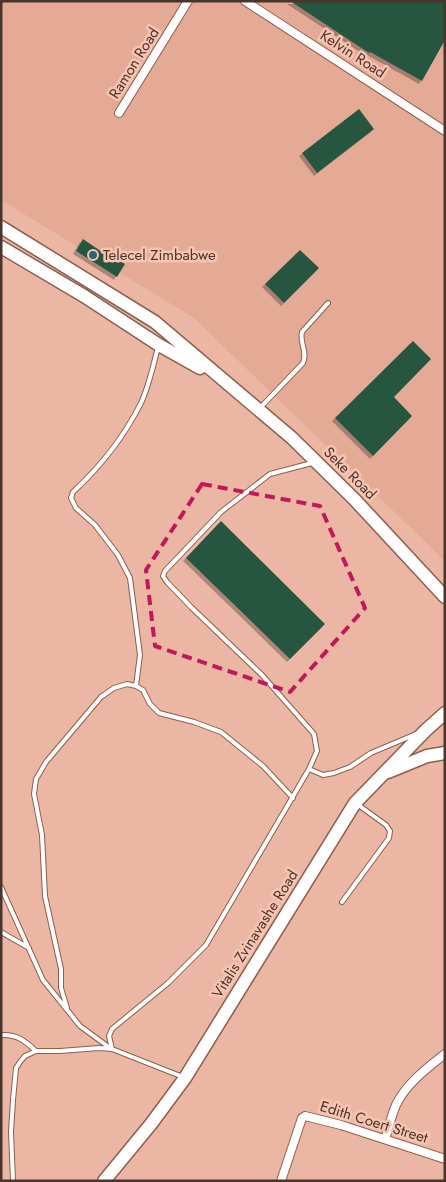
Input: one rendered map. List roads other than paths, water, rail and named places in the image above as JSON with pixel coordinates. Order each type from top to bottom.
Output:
[{"type":"main road","name":"Seke Road","points":[[1,227],[154,322],[292,438],[355,500],[445,597]]},
{"type":"main road","name":"Seke Road","points":[[1,246],[84,296],[159,345],[224,381]]},
{"type":"main road","name":"Vitalis Zvinavashe Road","points":[[104,1181],[151,1124],[185,1078],[355,803],[426,730],[445,714]]},
{"type":"main road","points":[[381,775],[427,756],[445,753]]},
{"type":"street","name":"Ramon Road","points":[[119,113],[188,1]]},
{"type":"street","name":"Kelvin Road","points":[[245,1],[445,131]]},
{"type":"street","points":[[385,1139],[396,1105],[411,1084],[445,1054]]},
{"type":"street","name":"Edith Coert Street","points":[[281,1181],[303,1117],[328,1121],[445,1159]]},
{"type":"lane","points":[[258,410],[303,363],[305,353],[301,337],[302,332],[328,303]]},
{"type":"lane","points":[[136,686],[140,655],[130,578],[118,555],[95,526],[76,508],[71,498],[73,492],[101,464],[142,402],[159,345]]},
{"type":"lane","points":[[112,1049],[108,1036],[112,1029],[168,983],[206,945],[309,769],[317,751],[314,734],[262,675],[166,582],[163,576],[165,571],[221,512],[270,474],[316,461]]},
{"type":"lane","points":[[67,1008],[61,988],[60,970],[45,896],[42,835],[34,794],[36,779],[46,762],[101,696],[114,688],[127,684],[136,686],[143,690],[150,704],[159,713],[194,722],[221,732],[263,766],[292,798]]},
{"type":"lane","points":[[309,769],[323,775],[334,774],[350,767],[383,747],[426,730]]},
{"type":"lane","points":[[342,902],[389,838],[390,831],[386,825],[355,803]]},
{"type":"lane","points":[[1,886],[43,980],[80,1026],[112,1049],[185,1078]]},
{"type":"lane","points":[[1,932],[29,948]]},
{"type":"lane","points":[[1,1036],[14,1036],[23,1039],[36,1051]]},
{"type":"lane","points":[[13,1181],[11,1132],[16,1068],[25,1056],[36,1051],[112,1049]]},
{"type":"place","name":"Telecel Zimbabwe","points":[[93,255]]}]
